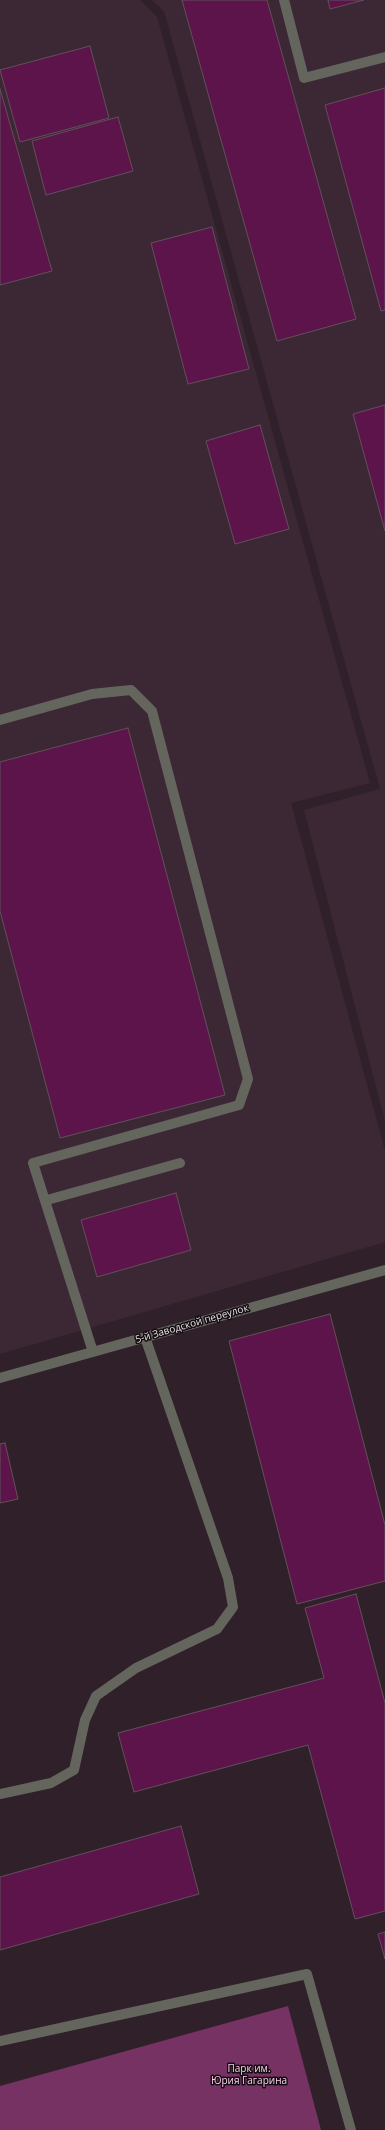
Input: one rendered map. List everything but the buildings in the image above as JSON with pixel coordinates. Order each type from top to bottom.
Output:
[{"type":"street","points":[[284,0],[304,78],[385,57]]},
{"type":"street","points":[[0,720],[92,694],[131,690],[152,712],[248,1079],[239,1105],[33,1163],[93,1352]]},
{"type":"street","points":[[46,1200],[180,1162]]},
{"type":"street","name":"5-й Заводской переулок","points":[[0,1378],[385,1270]]},
{"type":"street","points":[[0,1794],[51,1783],[74,1770],[85,1720],[96,1696],[136,1668],[217,1629],[233,1607],[228,1578],[145,1337]]},
{"type":"street","points":[[0,2041],[307,1974],[352,2130]]},
{"type":"shaded area","points":[[0,0],[140,0],[157,17],[370,783],[291,803],[385,1151],[385,1242],[0,1354]]},
{"type":"shaded area","points":[[152,0],[385,0],[385,1121],[304,810],[380,789],[164,11]]},
{"type":"green space","name":"Парк им. Юрия Гагарина","points":[[288,2006],[321,2130],[0,2130],[0,2086]]}]
